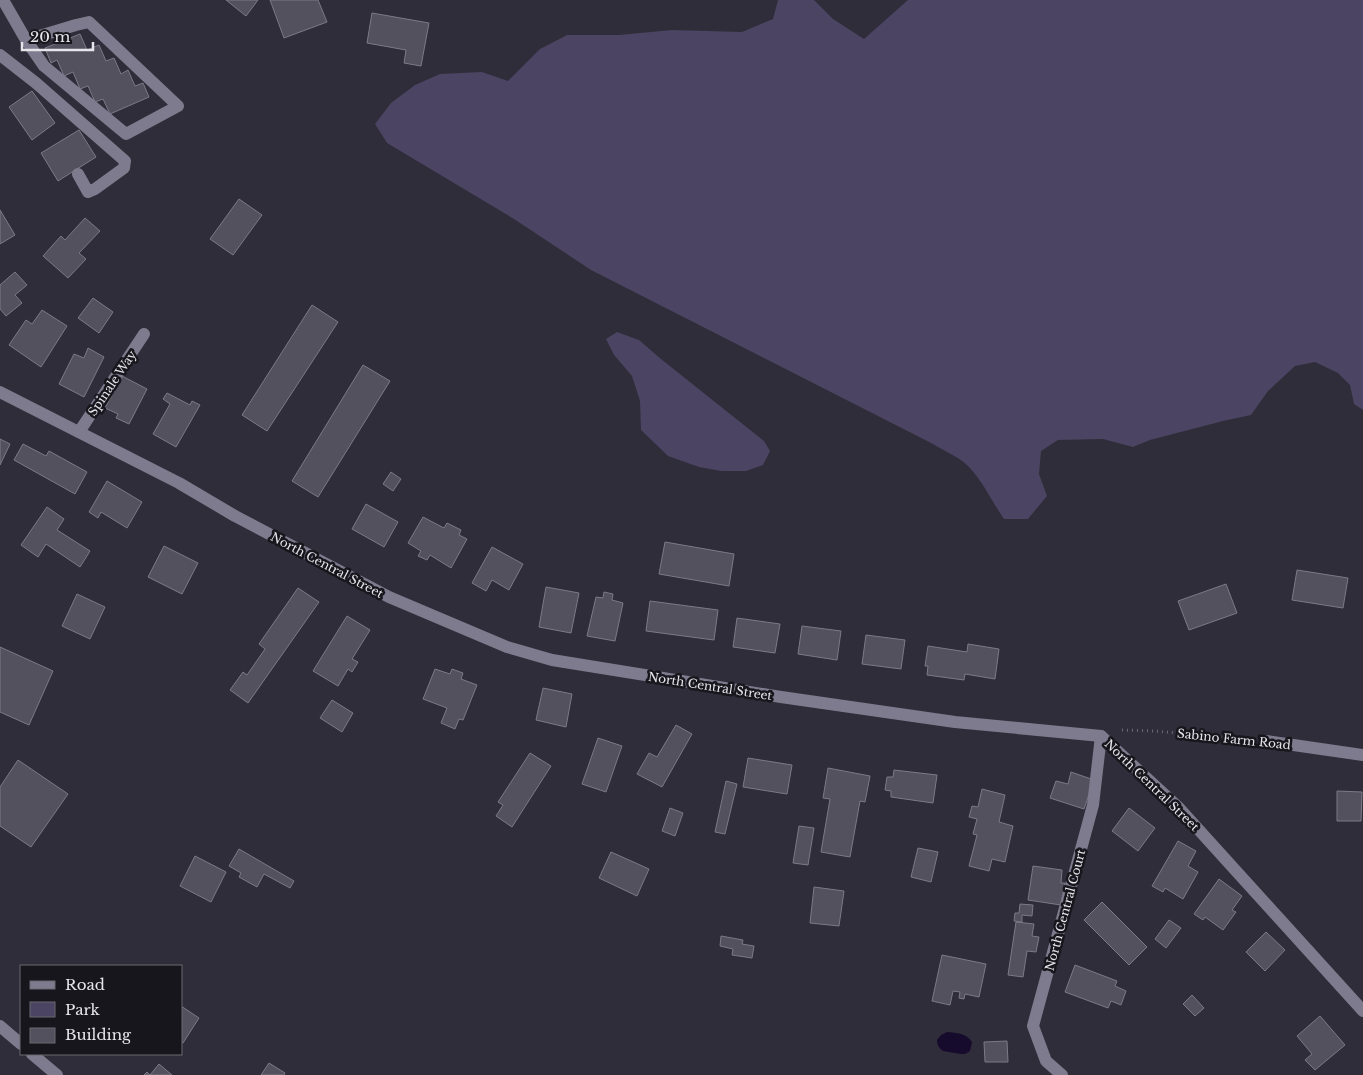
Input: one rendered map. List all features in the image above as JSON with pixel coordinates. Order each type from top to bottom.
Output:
[{"type":"street","points":[[3,0],[26,40],[44,66],[126,134],[178,106],[89,22],[76,24],[26,40]]},
{"type":"street","points":[[0,55],[36,83],[125,161],[124,168],[88,192],[78,174]]},
{"type":"street","name":"Spinale Way","points":[[79,432],[144,334]]},
{"type":"street","name":"North Central Street","points":[[0,392],[179,483],[235,516],[389,597],[507,647],[552,660],[790,698],[955,722],[1101,736],[1179,808],[1363,1011]]},
{"type":"street","name":"North Central Court","points":[[1062,1075],[1046,1061],[1033,1026],[1093,805],[1101,736]]},
{"type":"street","name":"Sabino Farm Road","points":[[1266,741],[1363,755]]},
{"type":"street","points":[[0,1026],[20,1043]]},
{"type":"street","points":[[33,1055],[58,1075]]},
{"type":"path","name":"Sabino Farm Road","points":[[1115,729],[1266,741]]},
{"type":"green space","points":[[778,0],[814,0],[833,19],[864,39],[908,0],[1363,0],[1363,410],[1354,404],[1350,385],[1338,373],[1315,362],[1295,366],[1268,391],[1251,415],[1150,440],[1133,447],[1103,439],[1058,440],[1041,451],[1039,474],[1047,496],[1028,519],[1004,519],[974,473],[957,458],[591,270],[514,219],[387,143],[375,124],[391,103],[415,85],[440,74],[482,72],[508,81],[540,49],[567,35],[619,35],[672,30],[742,32],[773,19]]},
{"type":"green space","points":[[617,332],[639,340],[764,441],[770,451],[763,465],[746,471],[721,471],[699,467],[668,456],[641,430],[640,401],[632,376],[614,355],[606,339]]},
{"type":"shaded area","points":[[947,1032],[967,1037],[972,1042],[970,1051],[961,1054],[943,1051],[939,1048],[937,1040]]},
{"type":"building","points":[[226,0],[258,0],[246,16]]},
{"type":"building","points":[[270,0],[318,0],[327,22],[284,38]]},
{"type":"building","points":[[372,13],[429,23],[421,66],[404,63],[406,50],[367,43]]},
{"type":"building","points":[[80,34],[87,50],[99,45],[106,61],[114,58],[121,74],[128,70],[135,86],[143,83],[149,97],[110,114],[103,99],[95,102],[88,86],[80,89],[73,72],[64,76],[57,60],[51,63],[45,48]]},
{"type":"building","points":[[32,91],[55,123],[32,140],[9,107]]},
{"type":"building","points":[[79,130],[96,157],[58,181],[41,153]]},
{"type":"building","points":[[239,199],[262,215],[233,255],[210,239]]},
{"type":"building","points":[[0,210],[15,235],[0,244]]},
{"type":"building","points":[[85,218],[100,231],[79,253],[86,259],[68,278],[43,256],[61,236],[65,240]]},
{"type":"building","points":[[15,272],[27,285],[15,295],[22,303],[6,316],[0,309],[0,285]]},
{"type":"building","points":[[93,298],[113,312],[99,333],[78,318]]},
{"type":"building","points":[[312,305],[338,322],[267,431],[242,415]]},
{"type":"building","points":[[42,310],[67,326],[41,367],[9,345],[26,320],[32,324]]},
{"type":"building","points":[[88,348],[104,357],[84,397],[59,384],[74,354],[84,358]]},
{"type":"building","points":[[363,365],[390,381],[318,497],[292,481]]},
{"type":"building","points":[[122,376],[147,389],[129,424],[116,418],[118,414],[105,408]]},
{"type":"building","points":[[167,393],[190,405],[192,401],[200,405],[176,447],[153,434],[170,404],[163,399]]},
{"type":"building","points":[[0,439],[10,444],[0,465]]},
{"type":"building","points":[[23,444],[46,456],[49,451],[87,472],[75,494],[14,460]]},
{"type":"building","points":[[391,472],[401,479],[393,491],[383,484]]},
{"type":"building","points":[[107,481],[142,502],[127,528],[101,512],[98,518],[89,512]]},
{"type":"building","points":[[366,504],[398,522],[384,547],[352,529]]},
{"type":"building","points":[[47,507],[64,519],[57,530],[90,551],[80,567],[46,544],[38,557],[21,545]]},
{"type":"building","points":[[423,517],[444,528],[447,523],[461,530],[459,535],[467,539],[451,568],[430,555],[427,560],[418,556],[421,551],[408,543]]},
{"type":"building","points":[[665,542],[734,554],[729,586],[659,574]]},
{"type":"building","points":[[164,546],[198,563],[182,594],[148,577]]},
{"type":"building","points":[[492,547],[523,564],[509,590],[492,580],[486,591],[472,583]]},
{"type":"building","points":[[1297,570],[1348,578],[1343,608],[1292,600]]},
{"type":"building","points":[[1226,584],[1237,613],[1189,630],[1178,601]]},
{"type":"building","points":[[546,587],[579,593],[571,633],[539,627]]},
{"type":"building","points":[[298,588],[319,602],[248,703],[230,690],[243,672],[247,675],[265,649],[259,644]]},
{"type":"building","points":[[604,592],[613,594],[612,600],[623,603],[615,641],[587,636],[596,597],[603,598]]},
{"type":"building","points":[[77,594],[105,607],[90,639],[62,626]]},
{"type":"building","points":[[650,601],[718,610],[714,640],[646,631]]},
{"type":"building","points":[[347,616],[370,630],[352,659],[358,662],[352,672],[348,669],[338,686],[313,671]]},
{"type":"building","points":[[737,618],[780,624],[775,653],[733,647]]},
{"type":"building","points":[[802,626],[841,631],[837,660],[798,654]]},
{"type":"building","points":[[866,635],[905,640],[901,669],[862,664]]},
{"type":"building","points":[[968,644],[999,649],[995,679],[965,674],[964,680],[927,675],[928,666],[925,666],[928,646],[967,652]]},
{"type":"building","points":[[0,647],[53,671],[29,725],[0,712]]},
{"type":"building","points":[[435,669],[450,674],[452,669],[463,673],[461,679],[477,685],[463,720],[459,719],[455,729],[441,723],[447,708],[423,699]]},
{"type":"building","points":[[543,688],[572,694],[566,727],[536,720]]},
{"type":"building","points":[[332,700],[353,713],[342,732],[320,718]]},
{"type":"building","points":[[676,725],[692,734],[662,787],[637,774],[649,753],[657,757]]},
{"type":"building","points":[[598,738],[622,746],[606,792],[582,784]]},
{"type":"building","points":[[530,753],[551,766],[512,827],[496,816],[503,805],[498,802]]},
{"type":"building","points":[[748,758],[792,765],[787,794],[743,787]]},
{"type":"building","points":[[18,760],[68,794],[31,847],[0,826],[0,787]]},
{"type":"building","points":[[828,768],[870,776],[865,802],[860,801],[850,857],[821,852],[830,799],[823,798]]},
{"type":"building","points":[[894,770],[937,775],[933,803],[891,797],[891,791],[885,790],[887,777],[893,777]]},
{"type":"building","points":[[1071,772],[1094,780],[1084,809],[1050,798],[1056,781],[1068,784]]},
{"type":"building","points":[[726,781],[737,784],[725,834],[715,832]]},
{"type":"building","points":[[982,789],[1005,795],[999,822],[1013,826],[1005,862],[992,859],[989,871],[969,866],[977,835],[973,834],[977,819],[969,817],[972,806],[978,807]]},
{"type":"building","points":[[1337,791],[1362,792],[1361,821],[1337,821]]},
{"type":"building","points":[[670,808],[683,813],[675,836],[662,831]]},
{"type":"building","points":[[1129,808],[1155,828],[1138,851],[1112,831]]},
{"type":"building","points":[[799,826],[814,828],[808,865],[793,863]]},
{"type":"building","points":[[1178,841],[1196,851],[1188,866],[1198,872],[1183,899],[1165,888],[1163,892],[1152,886]]},
{"type":"building","points":[[918,848],[938,852],[931,882],[911,877]]},
{"type":"building","points":[[239,849],[294,881],[290,888],[264,874],[257,887],[239,877],[241,873],[229,866]]},
{"type":"building","points":[[611,852],[649,869],[637,896],[599,878]]},
{"type":"building","points":[[195,856],[226,872],[211,902],[180,886]]},
{"type":"building","points":[[1033,866],[1062,870],[1061,883],[1065,883],[1061,905],[1028,900]]},
{"type":"building","points":[[1219,879],[1242,896],[1232,910],[1236,912],[1223,930],[1205,917],[1203,920],[1194,914]]},
{"type":"building","points":[[814,887],[844,891],[839,926],[810,923]]},
{"type":"building","points":[[1102,902],[1147,947],[1129,965],[1084,920]]},
{"type":"building","points":[[1020,904],[1033,905],[1032,916],[1022,915],[1022,922],[1014,921],[1015,913],[1019,913]]},
{"type":"building","points":[[1169,920],[1181,928],[1166,948],[1155,939]]},
{"type":"building","points":[[1016,922],[1034,924],[1032,936],[1039,937],[1036,952],[1027,951],[1023,977],[1008,975]]},
{"type":"building","points":[[1266,932],[1285,950],[1265,971],[1246,952]]},
{"type":"building","points":[[721,936],[743,940],[742,944],[754,946],[752,958],[732,955],[733,949],[720,946]]},
{"type":"building","points":[[942,955],[986,964],[979,997],[965,994],[964,999],[959,998],[960,992],[953,991],[950,1005],[932,1001]]},
{"type":"building","points":[[1075,965],[1117,981],[1115,986],[1126,991],[1121,1005],[1111,1001],[1108,1008],[1065,992]]},
{"type":"building","points":[[1192,995],[1204,1008],[1195,1016],[1183,1004]]},
{"type":"building","points":[[182,1007],[199,1018],[182,1042]]},
{"type":"building","points":[[1320,1016],[1345,1045],[1315,1070],[1305,1060],[1312,1054],[1297,1036]]},
{"type":"building","points":[[1007,1041],[1008,1062],[985,1062],[984,1042]]},
{"type":"building","points":[[269,1063],[285,1073],[284,1075],[261,1075]]},
{"type":"building","points":[[159,1064],[172,1075],[150,1075]]}]
